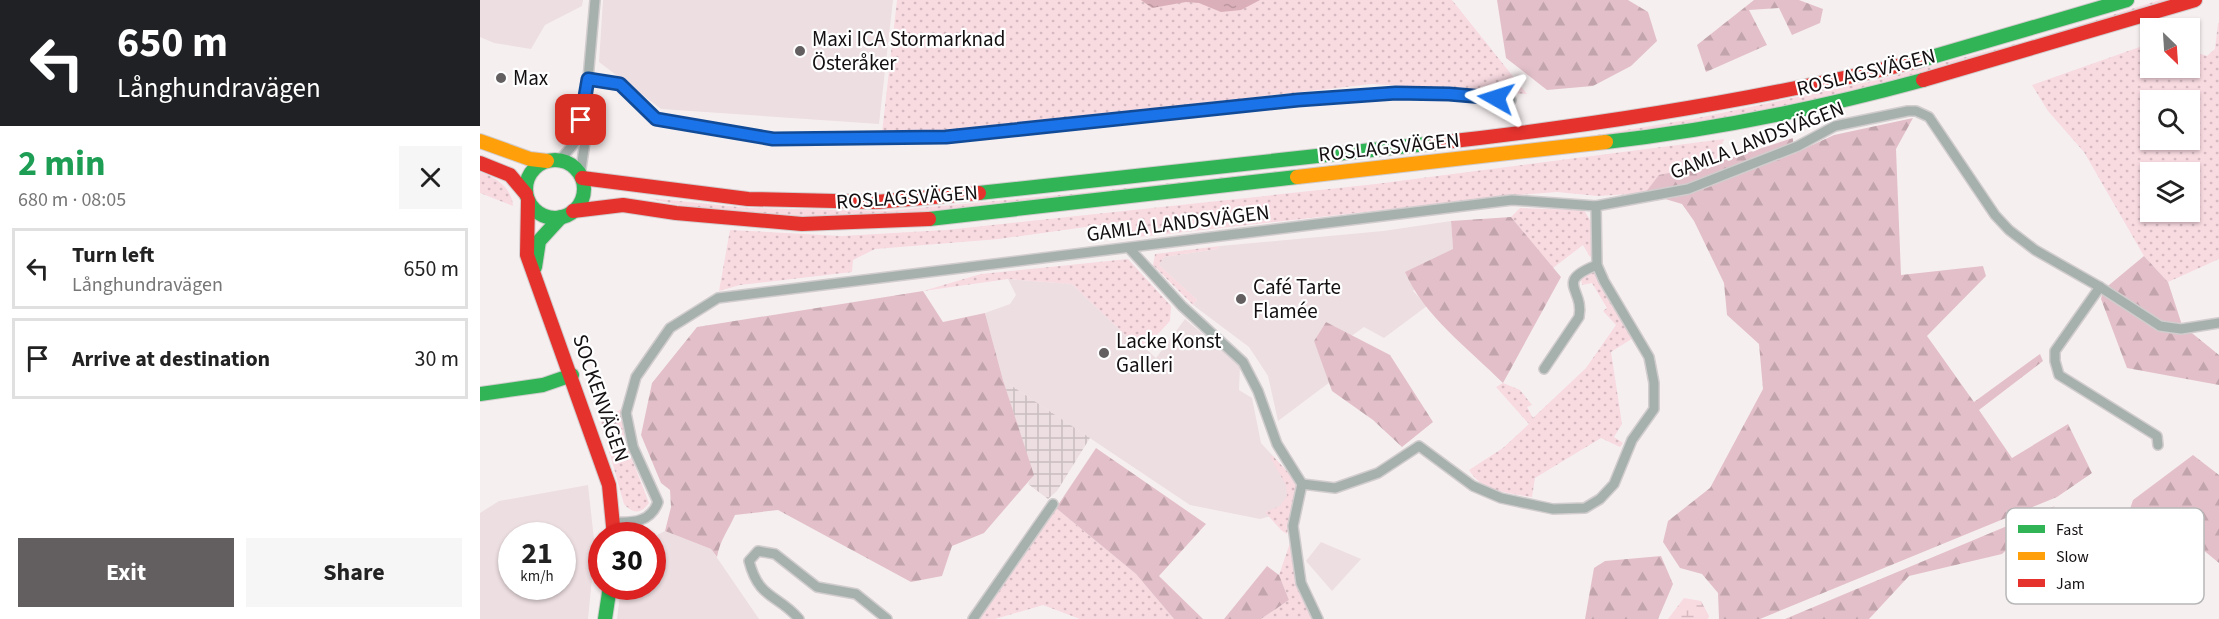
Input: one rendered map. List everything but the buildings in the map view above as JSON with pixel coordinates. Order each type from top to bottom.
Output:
[{"type":"main road","name":"ROSLAGSVÄGEN","points":[[581,176],[672,191],[748,199],[876,202],[1014,190],[1572,128],[1707,107],[1832,82],[1923,60],[2127,0]]},
{"type":"main road","name":"ROSLAGSVÄGEN","points":[[567,214],[623,205],[676,213],[802,224],[930,219],[1648,138],[1803,109],[1886,90],[1984,64],[2195,0]]},
{"type":"main road","points":[[480,141],[530,159],[554,160],[572,165],[581,176],[583,194],[567,214],[541,215],[510,175],[480,163]]},
{"type":"main road","points":[[527,197],[528,176],[536,166],[554,160]]},
{"type":"main road","name":"SOCKENVÄGEN","points":[[527,197],[527,255],[572,375],[609,485],[613,522]]},
{"type":"main road","name":"SOCKENVÄGEN","points":[[535,278],[535,257],[539,241],[567,214]]},
{"type":"main road","points":[[480,394],[543,385],[572,375]]},
{"type":"main road","points":[[605,619],[608,600]]},
{"type":"street","points":[[581,176],[587,129],[588,79],[595,0]]},
{"type":"street","points":[[588,79],[620,84],[656,119],[773,139],[946,137],[1298,100],[1396,93],[1449,94],[1511,100]]},
{"type":"street","points":[[554,160],[578,140],[588,79]]},
{"type":"street","name":"GAMLA LANDSVÄGEN","points":[[637,522],[644,520],[655,510],[658,502],[633,447],[626,412],[636,377],[670,328],[718,298],[1512,200],[1596,206],[1688,189],[1798,146],[1835,126],[1908,111],[1916,111],[1929,117],[2009,230],[2035,250],[2100,287]]},
{"type":"street","points":[[1302,484],[1335,488],[1419,446],[1473,486],[1502,498],[1553,509],[1585,508],[1600,499],[1614,484],[1638,429],[1654,409],[1654,383],[1649,357],[1597,265],[1596,206]]},
{"type":"street","points":[[1129,248],[1182,306],[1243,362],[1258,391],[1277,444],[1302,484],[1293,526],[1301,583],[1318,619]]},
{"type":"street","points":[[1544,369],[1580,317],[1581,310],[1574,289],[1575,277],[1578,272],[1597,265]]},
{"type":"street","points":[[2158,445],[2157,436],[2059,375],[2055,351],[2100,287],[2160,326],[2181,329],[2219,323]]},
{"type":"street","points":[[974,619],[1053,504]]},
{"type":"street","points":[[799,619],[768,596],[753,578],[749,561],[758,551],[775,554],[817,587],[856,594],[887,619]]},
{"type":"shaded area","points":[[480,0],[583,0],[582,6],[545,25],[531,49],[494,43],[480,37]]},
{"type":"shaded area","points":[[603,0],[893,0],[879,124],[661,109],[599,62]]},
{"type":"shaded area","points":[[1451,221],[1453,249],[1413,291],[1427,306],[1384,338],[1364,327],[1350,337],[1326,322],[1314,341],[1330,382],[1278,421],[1268,376],[1249,347],[1193,305],[1197,300],[1159,265],[1164,257],[1217,249],[1220,246],[1383,231]]},
{"type":"shaded area","points":[[1008,279],[1072,284],[1137,346],[1145,348],[1156,358],[1185,319],[1240,366],[1239,390],[1252,398],[1261,443],[1292,477],[1294,489],[1279,514],[1260,519],[1190,505],[1003,380],[985,313],[1010,304],[1016,295]]},
{"type":"shaded area","points":[[1003,380],[1090,438],[1057,491],[1048,499],[1028,484],[1033,474]]},
{"type":"shaded area","points":[[588,485],[592,522],[588,522],[588,600],[590,600],[588,619],[480,619],[480,513],[499,501]]},
{"type":"shaded area","points":[[666,531],[711,549],[759,619],[617,619],[619,600],[666,600]]},
{"type":"shaded area","points":[[1321,542],[1361,559],[1332,591],[1306,561]]},
{"type":"green space","points":[[897,0],[1452,0],[1527,94],[1372,84],[966,130],[882,133]]},
{"type":"green space","points":[[1497,0],[1628,0],[1648,12],[1657,41],[1631,66],[1593,86],[1547,90],[1506,58]]},
{"type":"green space","points":[[1754,0],[1799,0],[1823,9],[1820,23],[1792,35],[1779,8],[1749,10],[1767,45],[1706,72],[1697,45]]},
{"type":"green space","points":[[2160,0],[2178,0],[2022,47],[1829,98],[1650,132],[884,217],[736,213],[677,205],[648,198],[749,208],[887,211],[1071,194],[1584,137],[1693,119],[1878,80],[2038,38]]},
{"type":"green space","points":[[2219,23],[2219,259],[2168,282],[2144,256],[2084,152],[2048,111],[2032,85],[2140,47],[2140,78],[2200,78],[2200,54],[2207,56],[2215,49]]},
{"type":"green space","points":[[1913,118],[1896,149],[1901,275],[1983,266],[1986,276],[1927,336],[1974,402],[2040,354],[2043,361],[1979,410],[2012,458],[2068,424],[2092,473],[2057,497],[2030,508],[2006,508],[2006,518],[1760,619],[1719,619],[1718,593],[1702,574],[1680,568],[1663,542],[1668,521],[1710,488],[1763,389],[1759,344],[1727,315],[1724,283],[1694,221],[1682,204],[1645,193],[1659,175],[1715,163],[1793,138],[1793,154],[1834,135]]},
{"type":"green space","points":[[1724,139],[1715,163],[1660,175],[1645,193],[1598,196],[1557,192],[1518,195],[1130,238],[1128,221],[999,239],[875,249],[853,260],[852,272],[740,285],[719,291],[730,230],[842,236],[946,230],[1376,184]]},
{"type":"green space","points":[[480,172],[502,184],[510,194],[513,206],[480,193]]},
{"type":"green space","points":[[1520,208],[1584,210],[1591,222],[1593,254],[1590,257],[1583,245],[1553,268],[1511,217]]},
{"type":"green space","points":[[1511,217],[1561,277],[1503,383],[1435,317],[1413,288],[1405,272],[1453,249],[1451,221]]},
{"type":"green space","points":[[1220,246],[1217,249],[1164,257],[1159,265],[1197,300],[1193,305],[1153,265],[1155,254]]},
{"type":"green space","points":[[2144,256],[2168,282],[2182,325],[2219,355],[2219,385],[2127,368],[2101,299],[2103,290]]},
{"type":"green space","points":[[1128,259],[1171,306],[1170,321],[1145,348],[1137,346],[1072,284],[1008,279],[923,291],[981,274]]},
{"type":"green space","points":[[1595,268],[1633,338],[1611,352],[1622,424],[1614,437],[1623,443],[1620,447],[1601,438],[1535,478],[1532,497],[1497,490],[1481,483],[1469,470],[1503,448],[1529,424],[1496,387],[1503,383],[1520,390],[1532,405],[1527,407],[1533,418],[1586,368],[1616,325],[1603,311],[1607,308],[1592,283],[1582,285],[1581,277]]},
{"type":"green space","points":[[923,291],[943,322],[985,313],[1003,380],[1034,475],[984,533],[952,546],[942,576],[911,582],[778,510],[735,515],[722,540],[717,557],[711,549],[666,531],[671,507],[670,490],[661,483],[641,435],[652,383],[697,327]]},
{"type":"green space","points":[[1326,322],[1390,355],[1433,422],[1402,447],[1373,420],[1332,391],[1314,341]]},
{"type":"green space","points":[[621,409],[625,441],[649,503],[640,511],[631,510],[624,504],[601,422]]},
{"type":"green space","points":[[1096,448],[1206,524],[1159,576],[1203,619],[1174,619],[1136,574],[1056,508]]},
{"type":"green space","points":[[2193,455],[2219,475],[2219,563],[2204,551],[2204,508],[2130,508],[2133,500]]},
{"type":"green space","points":[[1273,456],[1292,477],[1297,487],[1287,534],[1265,512],[1280,506],[1287,496],[1286,485],[1270,457]]},
{"type":"green space","points":[[1056,508],[1136,574],[1174,619],[1080,619],[1043,605],[995,619],[979,619]]},
{"type":"green space","points":[[2006,527],[2006,550],[2002,554],[1909,576],[1869,619],[1785,619]]},
{"type":"green space","points":[[1290,543],[1299,585],[1315,619],[1261,619],[1289,600],[1279,575]]},
{"type":"green space","points":[[1661,556],[1673,584],[1658,619],[1585,619],[1594,568],[1605,561]]},
{"type":"green space","points":[[1267,566],[1279,575],[1289,600],[1261,619],[1224,619]]},
{"type":"green space","points":[[1684,598],[1701,601],[1709,616],[1708,619],[1668,619]]},
{"type":"water","points":[[1141,0],[1260,0],[1241,10],[1221,12],[1199,3],[1186,2],[1152,8]]},
{"type":"traffic: fast","points":[[1918,61],[2127,0]]},
{"type":"traffic: fast","points":[[1606,142],[1766,117],[1923,80]]},
{"type":"traffic: fast","points":[[979,193],[1436,143]]},
{"type":"traffic: fast","points":[[555,160],[566,162],[579,173],[584,189],[582,200],[571,213],[555,218],[544,216],[531,205],[526,189],[528,178],[539,165],[555,160]]},
{"type":"traffic: fast","points":[[929,219],[1297,177]]},
{"type":"traffic: fast","points":[[535,267],[539,241],[561,217]]},
{"type":"traffic: fast","points":[[480,394],[543,385],[572,375]]},
{"type":"traffic: fast","points":[[605,619],[608,600]]},
{"type":"traffic: slow","points":[[480,141],[530,159],[547,161]]},
{"type":"traffic: slow","points":[[1297,177],[1606,142]]},
{"type":"traffic: jam","points":[[1923,80],[2195,0]]},
{"type":"traffic: jam","points":[[1436,143],[1678,110],[1798,88],[1918,61]]},
{"type":"traffic: jam","points":[[480,163],[510,175],[526,194]]},
{"type":"traffic: jam","points":[[582,178],[748,199],[876,202],[979,193]]},
{"type":"traffic: jam","points":[[528,200],[527,255],[609,485],[613,522]]},
{"type":"traffic: jam","points":[[573,211],[623,205],[676,213],[802,224],[929,219]]},
{"type":"place","name":"Maxi ICA Stormarknad Österåker","points":[[800,51]]},
{"type":"place","name":"Max","points":[[501,78]]},
{"type":"place","name":"Café Tarte Flamée","points":[[1241,299]]},
{"type":"place","name":"Lacke Konst Galleri","points":[[1104,353]]},
{"type":"route","points":[[581,120],[588,79],[620,84],[656,119],[720,132],[773,139],[884,140],[1026,131],[1358,95],[1425,93],[1496,98]]}]
